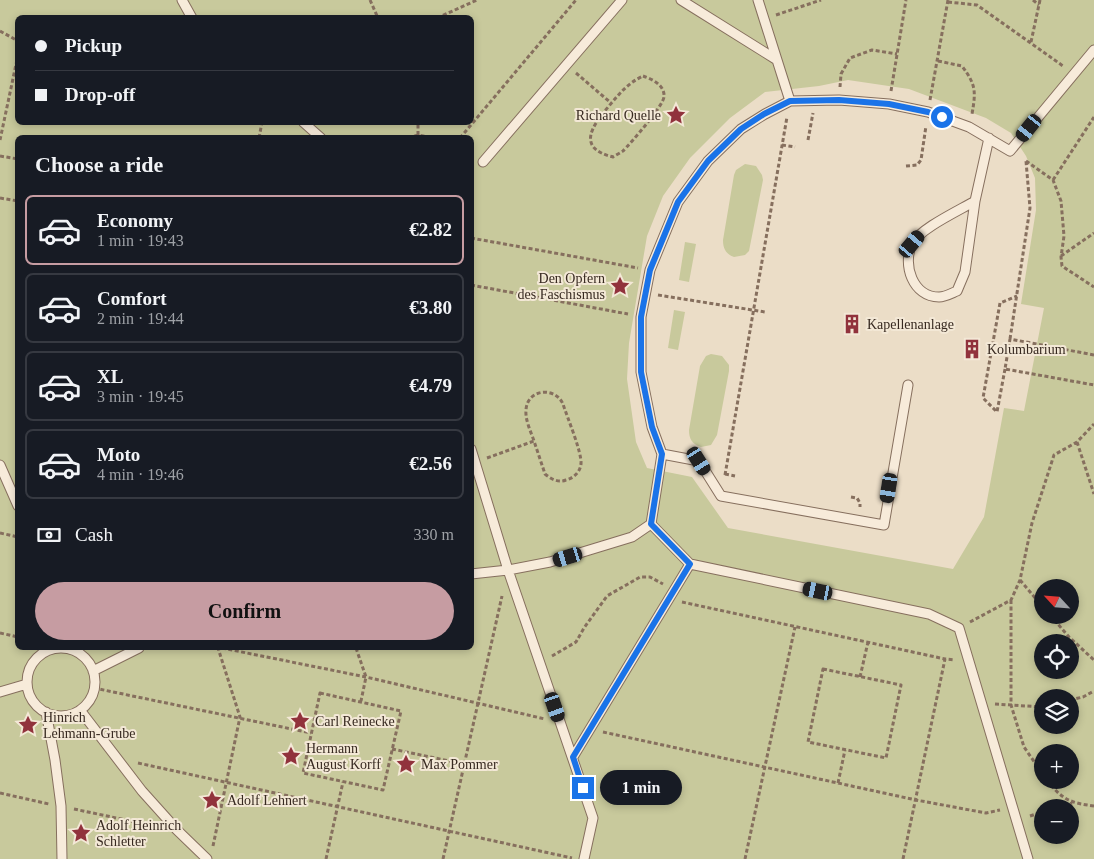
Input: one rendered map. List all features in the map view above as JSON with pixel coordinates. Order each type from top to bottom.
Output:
[{"type":"lane","points":[[182,0],[190,15]]},
{"type":"lane","points":[[484,162],[622,0]]},
{"type":"lane","points":[[681,0],[777,60]]},
{"type":"lane","points":[[758,0],[790,101]]},
{"type":"lane","points":[[474,574],[508,570],[550,562],[632,537],[651,524],[662,454],[652,427],[641,372],[641,317],[650,270],[678,202],[708,161],[741,129],[764,114],[790,101],[839,100],[889,104],[928,112],[969,127],[1010,151],[1094,50]]},
{"type":"lane","points":[[306,125],[317,135]]},
{"type":"lane","points":[[975,201],[923,231],[912,244],[909,263],[912,282],[925,294],[940,298],[957,291],[965,272],[975,201],[989,138]]},
{"type":"lane","points":[[662,454],[699,461],[721,496],[884,525],[908,385]]},
{"type":"lane","points":[[474,459],[508,570],[594,818],[584,859]]},
{"type":"lane","points":[[0,465],[15,499]]},
{"type":"lane","points":[[651,524],[690,564],[929,614],[958,628],[1028,859]]},
{"type":"lane","points":[[573,757],[690,564]]},
{"type":"lane","points":[[48,650],[30,667],[27,684],[33,701],[38,708],[63,716],[80,710],[91,697],[94,688],[93,671],[89,663],[73,650]]},
{"type":"lane","points":[[93,671],[134,650]]},
{"type":"lane","points":[[0,692],[27,684]]},
{"type":"lane","points":[[80,710],[142,791],[177,830],[207,859]]},
{"type":"lane","points":[[46,712],[61,806],[62,859]]},
{"type":"path","points":[[370,0],[377,15]]},
{"type":"path","points":[[444,15],[477,0]]},
{"type":"path","points":[[474,121],[576,0]]},
{"type":"path","points":[[764,19],[821,0]]},
{"type":"path","points":[[889,104],[906,0]]},
{"type":"path","points":[[1033,0],[1039,5]]},
{"type":"path","points":[[1031,42],[1040,0]]},
{"type":"path","points":[[906,166],[917,165],[921,160],[948,1],[977,5],[1074,74]]},
{"type":"path","points":[[0,31],[15,39]]},
{"type":"path","points":[[839,100],[841,74],[850,58],[872,50],[897,54]]},
{"type":"path","points":[[938,61],[962,66],[973,82],[974,102],[969,127]]},
{"type":"path","points":[[566,65],[611,104]]},
{"type":"path","points":[[0,140],[15,70]]},
{"type":"path","points":[[643,76],[652,78],[661,86],[664,96],[660,107],[622,152],[613,157],[600,154],[593,148],[590,137],[594,124],[611,104],[632,81],[643,76]]},
{"type":"path","points":[[721,496],[790,101]]},
{"type":"path","points":[[808,140],[815,101]]},
{"type":"path","points":[[1053,180],[1094,117]]},
{"type":"path","points":[[418,125],[418,135]]},
{"type":"path","points":[[463,135],[471,125]]},
{"type":"path","points":[[782,144],[795,147]]},
{"type":"path","points":[[1010,151],[1053,180],[1061,201],[1064,236],[1061,257],[1062,266],[1094,287]]},
{"type":"path","points":[[0,156],[15,158]]},
{"type":"path","points":[[1017,296],[1000,303],[983,398],[997,412],[1017,296],[1030,208],[1026,161]]},
{"type":"path","points":[[0,198],[15,200]]},
{"type":"path","points":[[1061,257],[1094,234]]},
{"type":"path","points":[[474,239],[650,270]]},
{"type":"path","points":[[474,286],[641,317]]},
{"type":"path","points":[[645,293],[766,312]]},
{"type":"path","points":[[1010,339],[1094,355]]},
{"type":"path","points":[[1005,369],[1094,384]]},
{"type":"path","points":[[543,391],[550,392],[561,398],[580,458],[579,469],[575,475],[562,481],[556,481],[545,474],[534,442],[526,416],[527,404],[536,394],[543,391]]},
{"type":"path","points":[[1034,761],[1024,747],[1011,705],[1010,600],[1020,580],[1032,523],[1054,455],[1077,442],[1094,424]]},
{"type":"path","points":[[475,462],[534,442]]},
{"type":"path","points":[[1077,442],[1094,494]]},
{"type":"path","points":[[725,474],[734,476]]},
{"type":"path","points":[[0,533],[15,536]]},
{"type":"path","points":[[443,859],[508,570]]},
{"type":"path","points":[[540,661],[576,642],[607,596],[640,577],[650,577],[661,582],[670,596],[795,627],[945,659],[969,661]]},
{"type":"path","points":[[1020,580],[1034,597]]},
{"type":"path","points":[[958,628],[1010,600]]},
{"type":"path","points":[[1058,624],[1094,660]]},
{"type":"path","points":[[746,859],[795,627]]},
{"type":"path","points":[[0,633],[15,636]]},
{"type":"path","points":[[860,677],[868,642]]},
{"type":"path","points":[[212,850],[240,718],[219,650]]},
{"type":"path","points":[[232,650],[366,677],[561,722]]},
{"type":"path","points":[[357,650],[366,677],[361,702]]},
{"type":"path","points":[[903,859],[945,659]]},
{"type":"path","points":[[823,669],[901,685],[886,758],[845,750],[808,742],[823,669]]},
{"type":"path","points":[[94,688],[312,733]]},
{"type":"path","points":[[1079,698],[1094,691]]},
{"type":"path","points":[[320,693],[401,711],[383,790],[303,773],[312,733],[320,693]]},
{"type":"path","points":[[982,704],[1034,706]]},
{"type":"path","points":[[591,729],[916,800],[986,813],[1013,808]]},
{"type":"path","points":[[392,750],[464,764]]},
{"type":"path","points":[[838,783],[845,750]]},
{"type":"path","points":[[118,758],[575,859]]},
{"type":"path","points":[[326,859],[343,782]]},
{"type":"path","points":[[1054,789],[1067,799]]},
{"type":"path","points":[[0,793],[177,830]]},
{"type":"path","points":[[1079,804],[1094,806]]},
{"type":"green space","points":[[0,0],[1094,0],[1094,859],[0,859]],"holes":[[[848,80],[909,89],[986,118],[1011,133],[1026,156],[1035,178],[1036,210],[1021,304],[1044,308],[1024,411],[1004,408],[984,517],[953,569],[728,528],[692,477],[647,468],[636,442],[627,379],[629,343],[647,236],[663,196],[690,158],[730,118],[765,92],[819,86]]]},
{"type":"green space","points":[[745,164],[756,166],[763,180],[749,251],[745,255],[734,257],[726,251],[723,240],[734,175],[736,170]]},
{"type":"green space","points":[[685,242],[696,244],[689,282],[679,280]]},
{"type":"green space","points":[[674,310],[685,312],[678,350],[668,348]]},
{"type":"green space","points":[[711,354],[722,356],[729,365],[729,371],[717,435],[711,445],[701,447],[692,441],[689,430],[700,366],[706,356]]},
{"type":"place","name":"Richard Quelle","points":[[676,115]]},
{"type":"place","name":"Den Opfern des Faschismus","points":[[620,286]]},
{"type":"place","name":"Kapellenanlage","points":[[852,324]]},
{"type":"place","name":"Kolumbarium","points":[[972,349]]},
{"type":"place","name":"Carl Reinecke","points":[[300,721]]},
{"type":"place","name":"Hinrich Lehmann-Grube","points":[[28,725]]},
{"type":"place","name":"Hermann August Korff","points":[[291,756]]},
{"type":"place","name":"Max Pommer","points":[[406,764]]},
{"type":"place","name":"Adolf Lehnert","points":[[212,800]]},
{"type":"place","name":"Adolf Heinrich Schletter","points":[[81,833]]},
{"type":"route","points":[[583,788],[573,757],[690,564],[651,524],[662,454],[652,427],[641,372],[641,317],[650,270],[678,202],[708,161],[741,129],[764,114],[790,101],[839,100],[889,104],[928,112],[942,117]]}]
